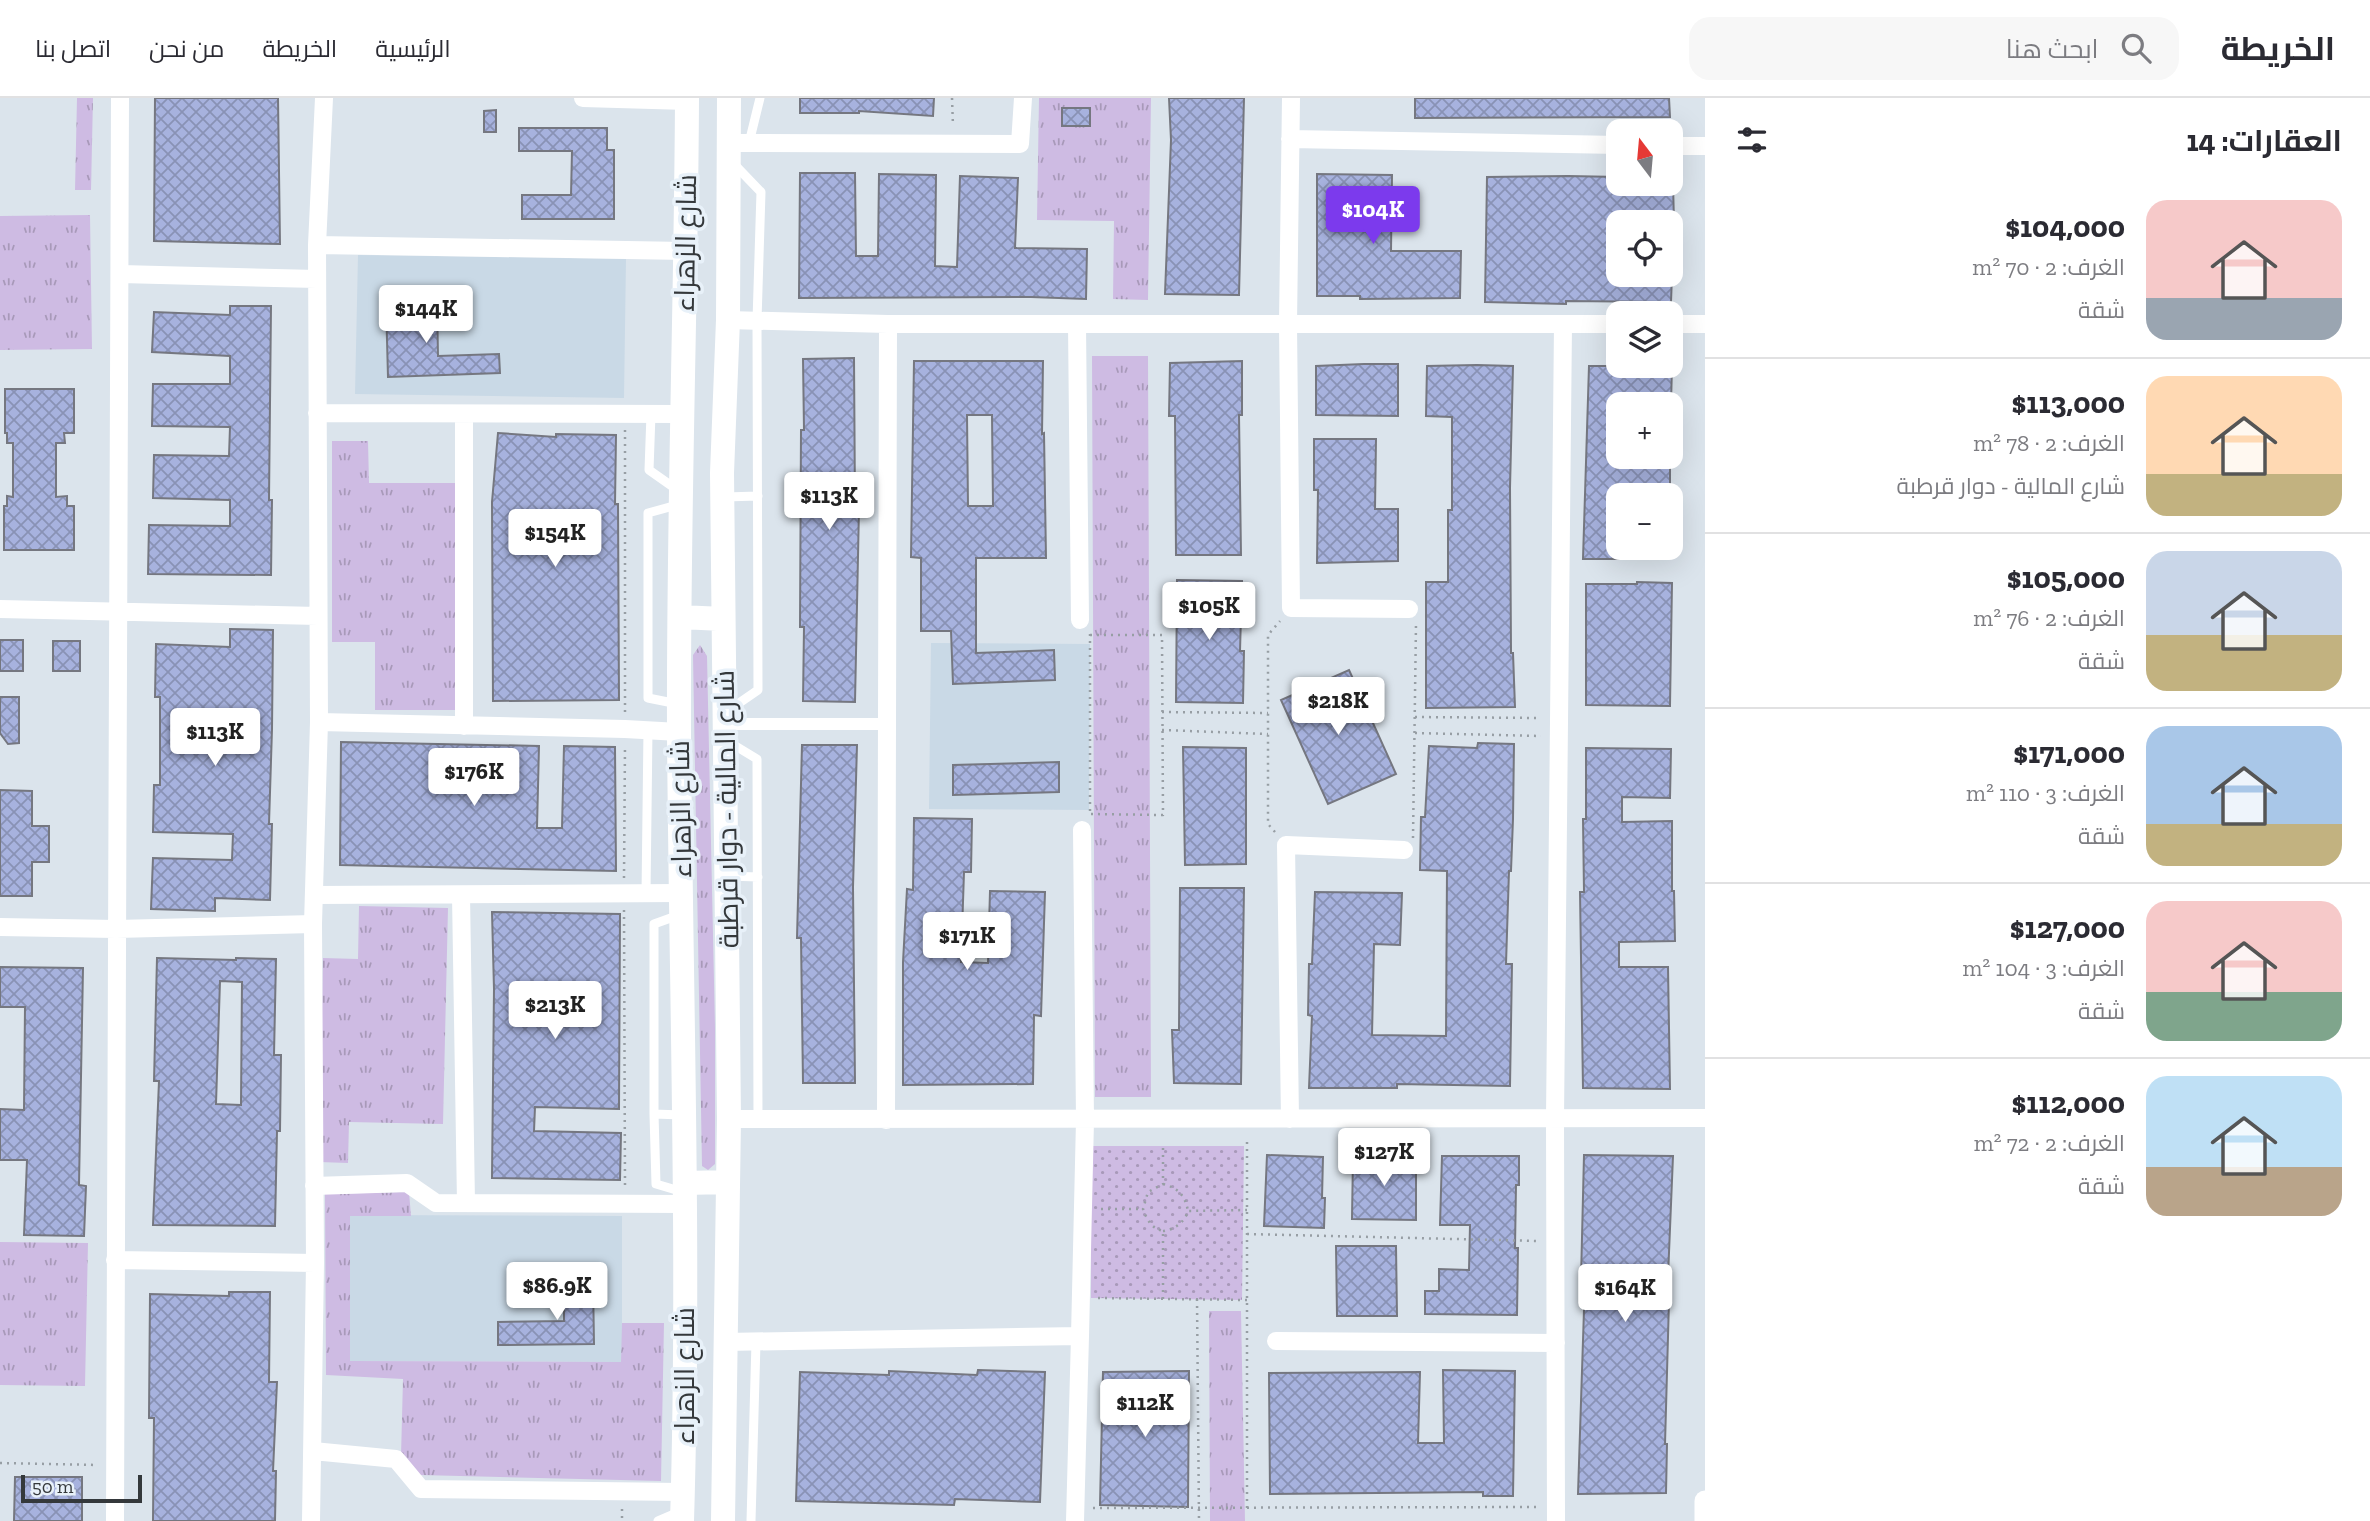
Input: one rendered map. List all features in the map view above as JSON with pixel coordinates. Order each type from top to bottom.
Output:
[{"type":"main road","name":"شارع المالية - دوار قرطبة","points":[[723,1521],[729,1119],[722,497],[736,148],[729,98]]},
{"type":"main road","name":"شارع الزهراء","points":[[683,1508],[685,1193],[679,704],[687,99]]},
{"type":"main road","points":[[680,617],[723,619]]},
{"type":"main road","points":[[685,1193],[729,1182]]},
{"type":"street","points":[[115,1521],[120,98]]},
{"type":"street","points":[[311,1521],[315,1263],[313,924],[319,722],[317,245],[324,98]]},
{"type":"street","points":[[583,98],[687,99]]},
{"type":"street","points":[[736,148],[1020,144],[1023,98]]},
{"type":"street","points":[[1291,98],[1288,324],[1291,608],[1409,609]]},
{"type":"street","points":[[1290,139],[1606,145]]},
{"type":"street","points":[[1684,146],[1705,146]]},
{"type":"street","points":[[317,245],[686,251]]},
{"type":"street","points":[[121,274],[317,279]]},
{"type":"street","points":[[728,320],[888,324],[1606,324]]},
{"type":"street","points":[[886,1120],[888,324]]},
{"type":"street","points":[[1077,324],[1085,627]]},
{"type":"street","points":[[1556,1514],[1555,1118],[1563,324]]},
{"type":"street","points":[[1683,324],[1705,324]]},
{"type":"street","points":[[317,413],[681,414]]},
{"type":"street","points":[[464,415],[464,726]]},
{"type":"street","points":[[0,609],[318,616]]},
{"type":"street","points":[[319,722],[679,732]]},
{"type":"street","points":[[725,726],[887,724]]},
{"type":"street","points":[[1076,1515],[1085,1120],[1086,822]]},
{"type":"street","points":[[1290,1119],[1286,845],[1404,850]]},
{"type":"street","points":[[314,895],[646,894],[681,904]]},
{"type":"street","points":[[461,895],[466,1203]]},
{"type":"street","points":[[0,927],[116,929],[313,924]]},
{"type":"street","points":[[729,1119],[1705,1118]]},
{"type":"street","points":[[314,1186],[407,1183],[436,1203],[625,1204],[685,1193]]},
{"type":"street","points":[[115,1260],[315,1263]]},
{"type":"street","points":[[726,1342],[1080,1336]]},
{"type":"street","points":[[1276,1342],[1556,1343]]},
{"type":"street","points":[[313,1451],[396,1460],[421,1489],[683,1508]]},
{"type":"street","points":[[1705,1500],[1705,1521]]},
{"type":"lane","points":[[758,1119],[757,759],[725,726],[758,690],[757,321],[761,192],[736,148],[760,98]]},
{"type":"lane","points":[[651,414],[649,470],[680,498],[648,513],[649,698],[679,704]]},
{"type":"lane","points":[[722,497],[758,496]]},
{"type":"lane","points":[[646,894],[648,730]]},
{"type":"lane","points":[[727,876],[758,877]]},
{"type":"lane","points":[[681,904],[653,924],[654,1114],[656,1184],[685,1193]]},
{"type":"lane","points":[[654,1114],[684,1115]]},
{"type":"lane","points":[[751,1521],[755,1342]]},
{"type":"lane","points":[[658,1521],[683,1508]]},
{"type":"path","points":[[952,98],[954,144]]},
{"type":"path","points":[[625,414],[625,1204]]},
{"type":"path","points":[[1286,845],[1268,824],[1268,635],[1291,608]]},
{"type":"path","points":[[1404,850],[1413,841],[1416,619],[1409,609]]},
{"type":"path","points":[[1085,627],[1162,635],[1163,815],[1086,822],[1085,627]]},
{"type":"path","points":[[1163,712],[1268,713]]},
{"type":"path","points":[[1415,717],[1559,718]]},
{"type":"path","points":[[1162,730],[1268,733]]},
{"type":"path","points":[[1415,733],[1559,737]]},
{"type":"path","points":[[1247,1119],[1247,1508]]},
{"type":"path","points":[[1163,1146],[1163,1184]]},
{"type":"path","points":[[1163,1184],[1175,1187],[1185,1198],[1188,1211],[1179,1225],[1163,1231],[1156,1229],[1148,1221],[1143,1209],[1148,1192],[1163,1184]]},
{"type":"path","points":[[1083,1209],[1143,1209]]},
{"type":"path","points":[[1188,1211],[1247,1210]]},
{"type":"path","points":[[1163,1231],[1163,1299]]},
{"type":"path","points":[[1247,1234],[1556,1242]]},
{"type":"path","points":[[1080,1298],[1247,1300]]},
{"type":"path","points":[[1197,1299],[1199,1521]]},
{"type":"path","points":[[0,1463],[115,1465]]},
{"type":"path","points":[[1076,1515],[1199,1508],[1556,1514]]},
{"type":"shaded area","points":[[358,255],[626,259],[624,398],[355,394]]},
{"type":"shaded area","points":[[931,643],[1090,644],[1089,810],[929,809]]},
{"type":"shaded area","points":[[350,1215],[622,1216],[622,1362],[350,1361]]},
{"type":"green space","points":[[77,98],[93,98],[91,190],[75,190]]},
{"type":"green space","points":[[1039,98],[1151,98],[1148,300],[1113,299],[1114,221],[1037,220]]},
{"type":"green space","points":[[90,215],[92,349],[0,350],[0,216]]},
{"type":"green space","points":[[1092,356],[1148,356],[1151,1097],[1095,1097]]},
{"type":"green space","points":[[332,441],[368,441],[369,483],[457,483],[457,710],[375,710],[375,642],[332,642]]},
{"type":"green space","points":[[700,645],[707,656],[715,1028],[715,1164],[708,1170],[702,1166],[693,655]]},
{"type":"green space","points":[[359,906],[448,908],[443,1124],[349,1122],[348,1163],[319,1162],[323,958],[358,959]]},
{"type":"green space","points":[[1091,1146],[1244,1146],[1242,1300],[1091,1298]]},
{"type":"green space","points":[[409,1192],[411,1216],[350,1216],[350,1361],[621,1362],[622,1323],[664,1323],[661,1481],[420,1475],[401,1456],[403,1379],[326,1375],[325,1194]]},
{"type":"green space","points":[[0,1242],[88,1243],[85,1386],[0,1385]]},
{"type":"green space","points":[[1209,1311],[1241,1311],[1245,1521],[1210,1521]]},
{"type":"building","points":[[155,98],[278,98],[280,244],[154,241]]},
{"type":"building","points":[[800,98],[934,98],[933,116],[859,111],[800,113]]},
{"type":"building","points":[[1169,98],[1244,98],[1239,295],[1165,294],[1171,140]]},
{"type":"building","points":[[1415,98],[1669,98],[1670,117],[1415,118]]},
{"type":"building","points":[[1062,108],[1090,108],[1090,126],[1062,126]]},
{"type":"building","points":[[496,110],[496,132],[484,132],[484,111]]},
{"type":"building","points":[[519,128],[607,128],[607,150],[614,150],[614,219],[522,219],[522,195],[571,195],[572,151],[519,151]]},
{"type":"building","points":[[800,173],[855,173],[856,256],[878,256],[879,174],[936,175],[935,266],[957,267],[960,176],[1018,178],[1015,248],[1087,249],[1086,299],[799,298]]},
{"type":"building","points":[[1317,174],[1392,175],[1391,251],[1461,251],[1460,298],[1360,299],[1360,296],[1317,296]]},
{"type":"building","points":[[1487,177],[1606,177],[1606,196],[1673,196],[1674,210],[1606,210],[1606,287],[1672,287],[1671,301],[1566,301],[1566,304],[1485,302]]},
{"type":"building","points":[[437,301],[438,356],[499,354],[500,373],[388,377],[386,303]]},
{"type":"building","points":[[230,306],[271,306],[271,575],[148,574],[149,525],[230,526],[230,500],[153,498],[154,455],[229,456],[230,427],[152,426],[153,384],[230,384],[230,356],[152,352],[154,312],[230,315]]},
{"type":"building","points":[[854,358],[855,508],[859,508],[855,702],[803,701],[804,627],[800,627],[803,359]]},
{"type":"building","points":[[914,361],[1043,361],[1042,434],[1044,433],[1046,558],[976,558],[976,653],[1054,650],[1055,680],[953,684],[951,631],[921,631],[921,558],[911,557]],"holes":[[[967,415],[992,415],[993,506],[968,506]]]},
{"type":"building","points":[[1242,361],[1242,415],[1239,415],[1241,555],[1176,555],[1175,416],[1169,416],[1170,363]]},
{"type":"building","points":[[1398,364],[1398,416],[1316,415],[1316,366]]},
{"type":"building","points":[[1427,366],[1513,366],[1510,488],[1511,653],[1515,707],[1426,708],[1426,582],[1448,582],[1448,510],[1452,510],[1452,417],[1426,416]]},
{"type":"building","points":[[1589,366],[1606,366],[1606,378],[1672,378],[1671,392],[1606,392],[1606,469],[1670,469],[1670,483],[1606,483],[1606,559],[1583,559]]},
{"type":"building","points":[[5,389],[74,389],[74,433],[64,433],[65,443],[56,443],[56,497],[67,496],[67,506],[74,506],[74,550],[4,550],[4,506],[7,506],[7,496],[13,497],[13,443],[7,443],[5,433]]},
{"type":"building","points":[[498,433],[556,437],[556,434],[616,435],[619,700],[493,701],[492,502]]},
{"type":"building","points":[[1314,439],[1376,439],[1375,509],[1398,509],[1398,561],[1317,563],[1318,490],[1314,490]]},
{"type":"building","points":[[1177,580],[1242,581],[1240,651],[1244,651],[1243,703],[1176,702]]},
{"type":"building","points":[[1672,583],[1670,706],[1586,705],[1586,584]]},
{"type":"building","points":[[230,629],[273,630],[270,900],[215,898],[215,911],[151,909],[153,858],[232,860],[233,834],[153,832],[154,785],[160,785],[160,697],[155,697],[156,644],[230,647]]},
{"type":"building","points":[[0,640],[23,640],[23,671],[0,671]]},
{"type":"building","points":[[53,641],[80,641],[80,671],[53,671]]},
{"type":"building","points":[[1349,670],[1396,774],[1328,804],[1281,700]]},
{"type":"building","points":[[0,697],[19,697],[19,743],[8,744],[0,733]]},
{"type":"building","points":[[341,742],[539,746],[537,828],[562,828],[564,746],[615,747],[616,871],[340,865]]},
{"type":"building","points":[[1478,743],[1514,744],[1506,964],[1512,964],[1510,1086],[1397,1084],[1397,1088],[1309,1088],[1312,1016],[1308,1015],[1309,964],[1312,964],[1315,892],[1402,893],[1400,945],[1374,944],[1372,1035],[1446,1036],[1447,871],[1420,870],[1421,817],[1425,817],[1429,746],[1477,748]]},
{"type":"building","points":[[802,745],[857,745],[853,887],[855,1083],[803,1083],[801,938],[797,938]]},
{"type":"building","points":[[1183,747],[1246,748],[1246,864],[1185,865]]},
{"type":"building","points":[[1586,748],[1671,749],[1670,798],[1622,797],[1622,822],[1672,821],[1675,941],[1619,942],[1619,967],[1668,967],[1670,1089],[1583,1088],[1580,892],[1584,892]]},
{"type":"building","points":[[1059,762],[1059,792],[953,795],[953,765]]},
{"type":"building","points":[[0,790],[32,791],[32,826],[49,826],[49,862],[32,862],[32,896],[0,896]]},
{"type":"building","points":[[914,818],[972,819],[971,872],[964,872],[961,962],[988,963],[990,891],[1045,892],[1041,1016],[1034,1015],[1033,1084],[903,1085],[903,962],[907,889],[913,890]]},
{"type":"building","points":[[1180,888],[1244,888],[1241,1084],[1174,1083],[1172,1030],[1179,1030]]},
{"type":"building","points":[[492,912],[620,914],[619,1109],[535,1107],[534,1131],[621,1133],[620,1180],[492,1178]]},
{"type":"building","points":[[157,958],[276,959],[274,1055],[281,1055],[275,1226],[153,1225],[159,1081],[154,1081]],"holes":[[[220,981],[242,982],[241,1105],[216,1104]]]},
{"type":"building","points":[[0,967],[83,968],[79,1185],[86,1186],[84,1236],[24,1235],[27,1160],[0,1160],[0,1109],[24,1110],[25,1007],[0,1007]]},
{"type":"building","points":[[1267,1155],[1323,1157],[1324,1228],[1264,1226]]},
{"type":"building","points":[[1584,1155],[1673,1156],[1667,1301],[1666,1493],[1578,1494],[1585,1279],[1581,1279]]},
{"type":"building","points":[[1442,1156],[1519,1156],[1515,1248],[1518,1248],[1517,1315],[1425,1314],[1425,1291],[1439,1291],[1439,1269],[1469,1270],[1470,1225],[1440,1225]]},
{"type":"building","points":[[1353,1157],[1416,1157],[1416,1220],[1352,1219]]},
{"type":"building","points":[[1336,1246],[1396,1246],[1397,1316],[1337,1316]]},
{"type":"building","points":[[593,1281],[594,1344],[498,1345],[498,1322],[564,1321],[564,1282]]},
{"type":"building","points":[[229,1292],[270,1292],[269,1382],[277,1382],[273,1471],[276,1471],[275,1521],[153,1521],[154,1418],[149,1418],[150,1294],[229,1296]]},
{"type":"building","points":[[978,1370],[1045,1372],[1040,1502],[955,1499],[954,1505],[796,1501],[800,1372],[889,1375],[889,1371],[977,1375]]},
{"type":"building","points":[[1443,1370],[1515,1371],[1513,1496],[1483,1496],[1483,1492],[1270,1494],[1269,1373],[1420,1372],[1418,1443],[1444,1443]]},
{"type":"building","points":[[1189,1371],[1188,1507],[1100,1505],[1103,1372]]},
{"type":"building","points":[[15,1477],[82,1477],[82,1521],[14,1521]]}]
